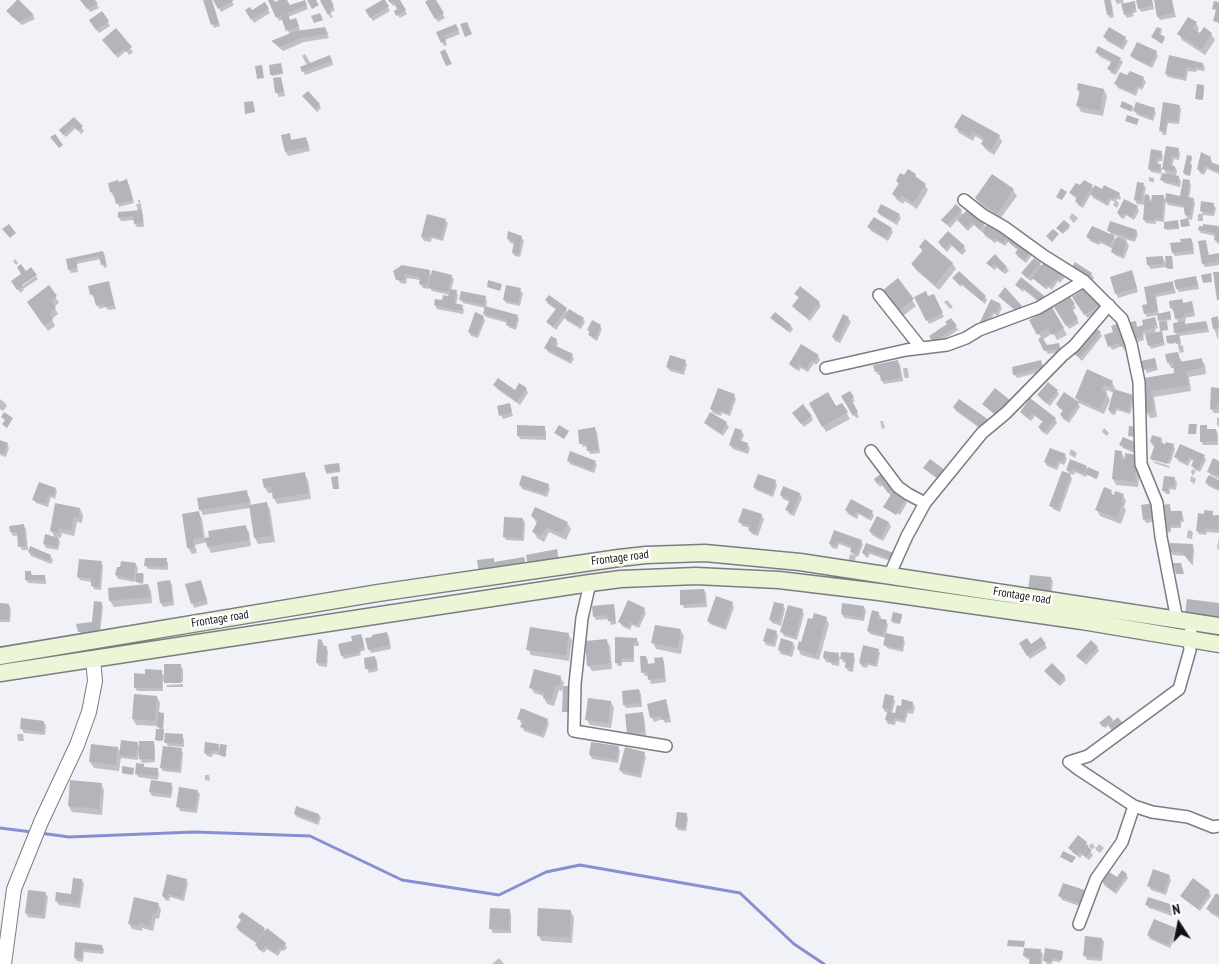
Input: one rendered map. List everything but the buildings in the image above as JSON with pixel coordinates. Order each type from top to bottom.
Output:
[{"type":"main road","name":"Frontage road","points":[[0,656],[378,593],[646,554],[706,553],[800,562],[1219,626]]},
{"type":"main road","points":[[618,558],[621,579]]},
{"type":"main road","points":[[0,673],[590,583],[621,579],[696,576],[779,580],[879,592],[1219,644]]},
{"type":"street","points":[[964,200],[983,215],[1084,281],[1122,319],[1131,344],[1139,382],[1141,464],[1157,503],[1161,537],[1189,640],[1190,650],[1179,689],[1088,756],[1070,762],[1134,806],[1152,812],[1188,817],[1213,827],[1219,826]]},
{"type":"street","points":[[826,368],[906,350],[947,345],[966,338],[979,330],[1038,308],[1084,281]]},
{"type":"street","points":[[879,295],[921,348]]},
{"type":"street","points":[[889,576],[907,536],[925,503],[982,433],[1006,413],[1074,346],[1109,304]]},
{"type":"street","points":[[871,451],[898,487],[925,503]]},
{"type":"street","points":[[590,583],[582,618],[575,684],[574,731],[666,746]]},
{"type":"street","points":[[4,964],[14,889],[89,712],[95,681],[93,659]]},
{"type":"street","points":[[1079,924],[1096,879],[1122,842],[1134,806]]},
{"type":"waterway","points":[[0,828],[32,832]]},
{"type":"waterway","points":[[40,833],[69,837],[194,832],[310,836],[402,880],[499,895],[546,872],[580,865],[740,893],[794,944],[824,964]]}]
